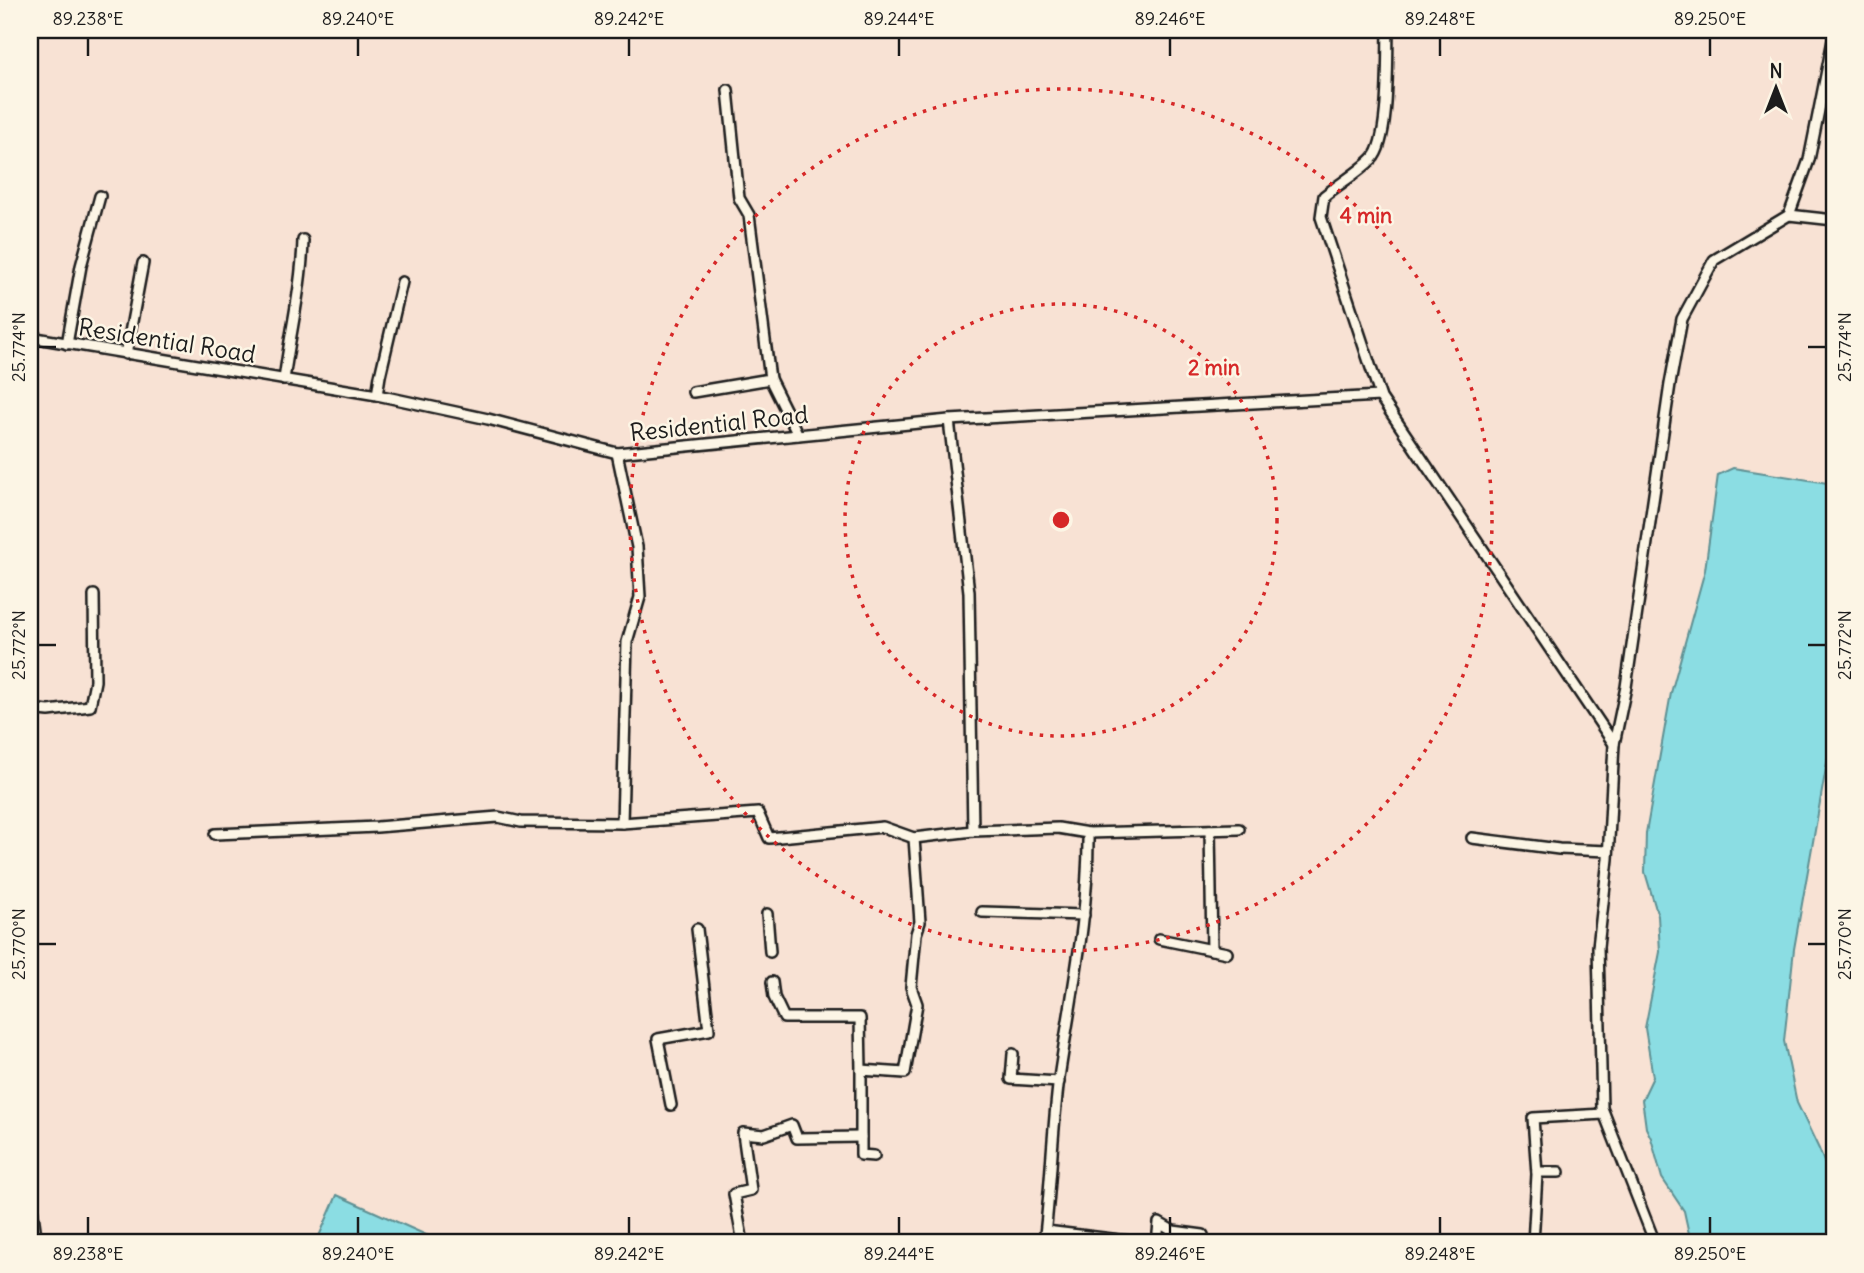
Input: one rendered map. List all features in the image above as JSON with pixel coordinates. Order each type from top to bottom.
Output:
[{"type":"street","points":[[1388,30],[1384,120],[1380,144],[1374,158],[1324,196],[1321,217],[1380,396],[1614,744]]},
{"type":"street","points":[[1789,215],[1809,160],[1834,35]]},
{"type":"street","points":[[728,90],[738,198],[749,215],[770,379],[798,435]]},
{"type":"street","points":[[67,344],[81,266],[100,196]]},
{"type":"street","points":[[1655,1243],[1602,1108],[1598,947],[1608,851],[1614,744],[1626,687],[1670,384],[1682,319],[1714,260],[1789,215],[1834,220]]},
{"type":"street","points":[[284,380],[302,272],[303,240]]},
{"type":"street","points":[[126,354],[144,263]]},
{"type":"street","points":[[377,395],[402,282]]},
{"type":"street","name":"Residential Road","points":[[30,337],[377,395],[488,419],[617,453],[949,420],[1380,396]]},
{"type":"street","points":[[692,392],[770,379]]},
{"type":"street","points":[[949,420],[969,592],[973,831]]},
{"type":"street","points":[[617,453],[637,547],[640,597],[627,642],[622,823]]},
{"type":"street","points":[[30,709],[49,711],[90,706],[95,681],[94,595]]},
{"type":"street","points":[[215,834],[377,827],[498,817],[521,822],[622,823],[758,813],[769,838],[883,827],[914,838],[973,831],[1058,828],[1087,833],[1239,829]]},
{"type":"street","points":[[1210,830],[1212,950]]},
{"type":"street","points":[[1044,1243],[1059,1082],[1084,915],[1087,833]]},
{"type":"street","points":[[861,1070],[905,1073],[917,1004],[911,987],[916,934],[920,922],[914,838]]},
{"type":"street","points":[[1472,838],[1559,849],[1608,851]]},
{"type":"street","points":[[982,912],[1084,915]]},
{"type":"street","points":[[767,914],[770,952]]},
{"type":"street","points":[[671,1105],[658,1039],[709,1030],[701,981],[697,929]]},
{"type":"street","points":[[1159,939],[1227,953]]},
{"type":"street","points":[[772,982],[774,997],[784,1018],[860,1018],[861,1155],[874,1156]]},
{"type":"street","points":[[1013,1054],[1011,1079],[1059,1082]]},
{"type":"street","points":[[1533,1243],[1537,1172],[1533,1118],[1604,1114]]},
{"type":"street","points":[[743,1243],[734,1194],[751,1189],[743,1133],[764,1135],[792,1125],[797,1138],[861,1137]]},
{"type":"street","points":[[1537,1172],[1559,1172]]},
{"type":"street","points":[[30,1193],[37,1243]]},
{"type":"street","points":[[1157,1243],[1159,1223],[1173,1231],[1203,1235]]},
{"type":"street","points":[[1046,1231],[1145,1243]]},
{"type":"water","points":[[1733,468],[1834,484],[1834,723],[1794,949],[1784,1041],[1797,1103],[1834,1188],[1834,1243],[1691,1243],[1684,1211],[1662,1178],[1646,1128],[1642,1100],[1653,1077],[1645,1028],[1660,952],[1658,916],[1645,872],[1646,833],[1671,693],[1705,570],[1718,475]]},
{"type":"water","points":[[337,1195],[444,1243],[316,1243]]}]
